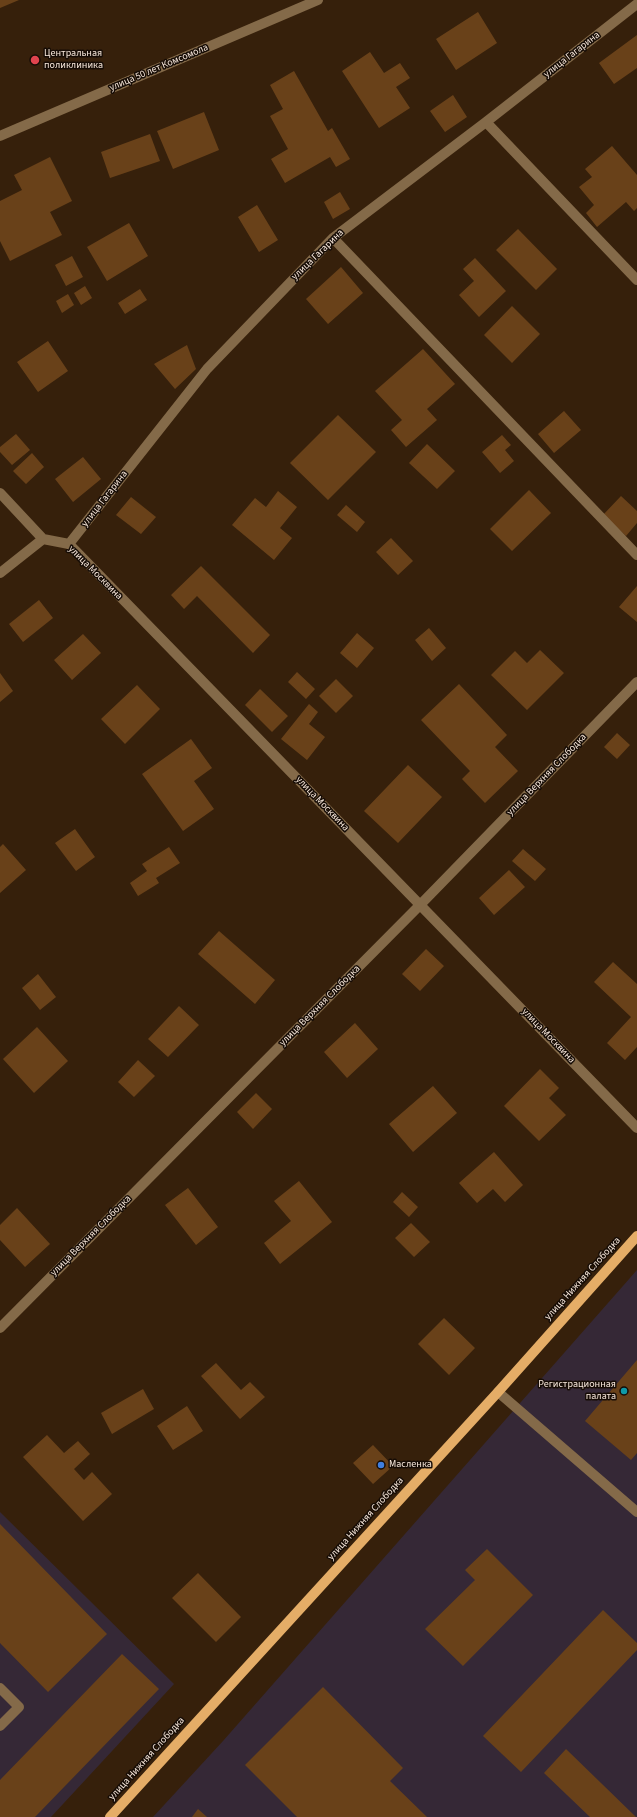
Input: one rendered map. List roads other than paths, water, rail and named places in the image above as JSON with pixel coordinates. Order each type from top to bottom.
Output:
[{"type":"main road","name":"улица Нижняя Слободка","points":[[110,1817],[498,1392],[637,1236]]},
{"type":"street","name":"улица 50 лет Комсомола","points":[[0,136],[318,0]]},
{"type":"street","name":"улица Гагарина","points":[[69,544],[207,369],[333,238],[635,10]]},
{"type":"street","points":[[486,122],[637,280]]},
{"type":"street","points":[[333,238],[637,555]]},
{"type":"street","points":[[0,493],[43,539],[0,573]]},
{"type":"street","name":"улица Москвина","points":[[43,539],[69,544],[637,1128]]},
{"type":"street","name":"улица Верхняя Слободка","points":[[0,1328],[420,905],[637,682]]},
{"type":"street","points":[[498,1392],[637,1512]]},
{"type":"street","points":[[0,1688],[19,1707],[0,1726]]},
{"type":"place","name":"Центральная поликлиника","points":[[35,60]]},
{"type":"place","name":"Регистрационная палата","points":[[624,1391]]},
{"type":"place","name":"Масленка","points":[[381,1465]]}]
